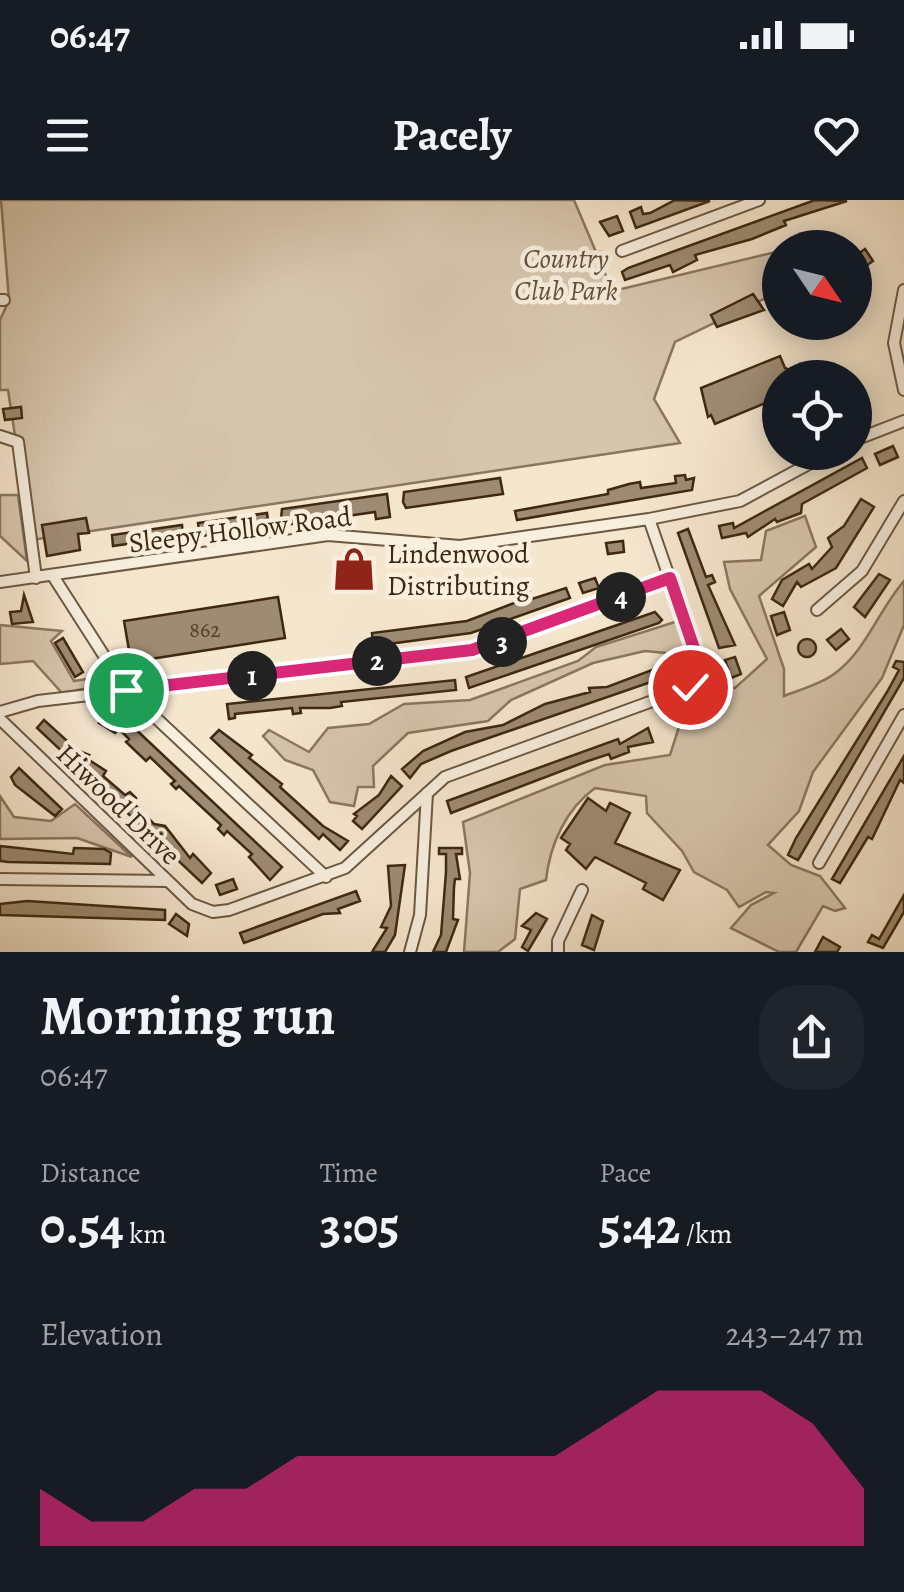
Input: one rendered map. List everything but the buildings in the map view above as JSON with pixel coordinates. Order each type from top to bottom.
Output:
[{"type":"street","points":[[622,252],[759,200]]},
{"type":"street","points":[[904,290],[894,343],[904,390]]},
{"type":"street","points":[[872,433],[904,420]]},
{"type":"street","points":[[0,436],[18,442],[36,578]]},
{"type":"street","name":"Sleepy Hollow Road","points":[[0,582],[328,534],[460,546],[649,519],[740,500],[797,470]]},
{"type":"street","points":[[816,610],[862,571],[904,502]]},
{"type":"street","points":[[53,576],[126,690],[326,877],[358,859],[444,777],[677,692],[699,680],[702,672],[649,519]]},
{"type":"street","points":[[0,716],[38,701],[472,650],[670,578]]},
{"type":"street","points":[[819,863],[904,715]]},
{"type":"street","name":"Hiwood Drive","points":[[0,716],[192,904],[213,912],[326,877]]},
{"type":"street","points":[[410,952],[420,915],[426,794]]},
{"type":"street","points":[[0,879],[168,882]]},
{"type":"street","points":[[558,952],[558,940],[582,890]]},
{"type":"green space","name":"Country Club Park","points":[[1,200],[574,200],[596,252],[601,252],[601,265],[613,291],[762,255],[762,300],[675,342],[654,399],[680,443],[31,540],[8,390],[0,390],[0,320],[9,300]]},
{"type":"green space","points":[[0,495],[18,495],[27,561],[0,536]]},
{"type":"green space","points":[[805,516],[816,547],[759,596],[784,669],[784,696],[823,681],[845,665],[904,581],[904,625],[882,678],[813,772],[799,811],[768,845],[791,865],[820,876],[845,908],[835,911],[823,906],[796,952],[779,952],[731,928],[751,905],[774,893],[766,892],[739,907],[727,890],[694,872],[682,851],[647,813],[646,796],[595,788],[561,828],[546,880],[520,889],[515,939],[498,952],[464,952],[470,873],[463,822],[605,765],[670,755],[679,727],[656,707],[703,685],[735,688],[767,659],[730,589],[724,562],[761,560],[766,531]]},
{"type":"green space","points":[[675,622],[682,627],[697,671],[690,680],[676,654],[645,651],[593,663],[511,700],[488,721],[408,733],[373,766],[374,787],[358,787],[354,806],[330,802],[313,770],[285,760],[263,736],[269,730],[309,752],[328,728],[369,724],[404,704],[470,700],[578,661],[596,647]]},
{"type":"green space","points":[[0,625],[62,631],[51,641],[74,681],[98,677],[104,685],[62,693],[33,661],[0,664]]},
{"type":"green space","points":[[0,796],[14,817],[51,821],[75,804],[132,857],[77,838],[0,839]]},
{"type":"place","name":"Lindenwood Distributing","points":[[354,569]]},
{"type":"route","points":[[126,690],[472,650],[670,578],[702,672],[690,687]]}]
